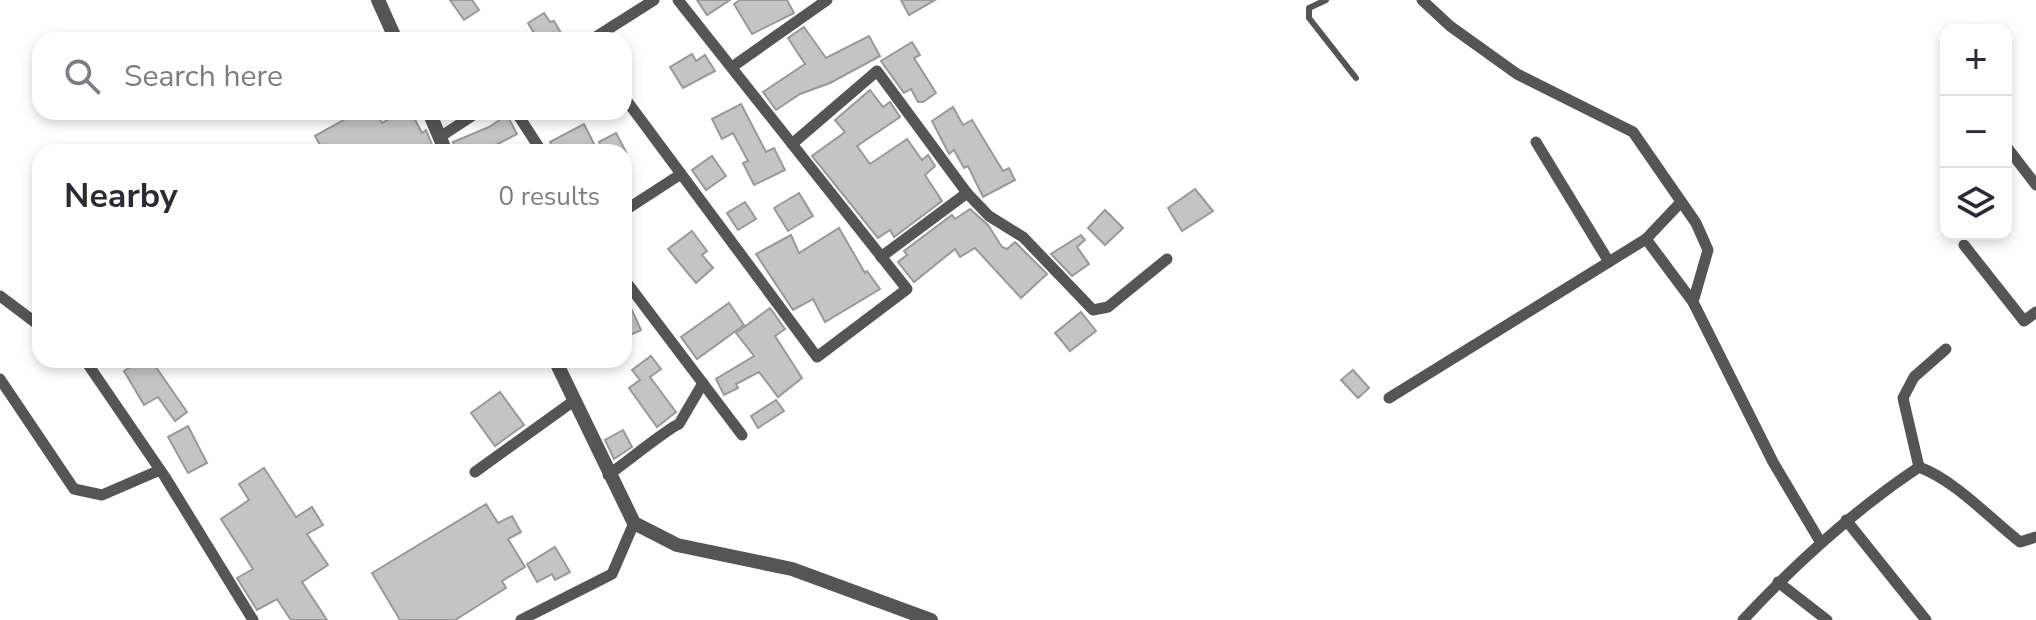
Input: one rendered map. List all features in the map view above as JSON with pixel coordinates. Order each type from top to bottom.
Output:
[{"type":"street","points":[[378,0],[392,32]]},
{"type":"street","points":[[604,32],[654,0]]},
{"type":"street","points":[[632,108],[817,357],[907,289],[678,0]]},
{"type":"street","points":[[732,67],[827,0]]},
{"type":"street","points":[[1422,0],[1450,26],[1517,74],[1633,132],[1681,202],[1708,250],[1693,302]]},
{"type":"street","points":[[792,144],[877,71],[967,193],[989,216],[1023,237],[1093,310],[1108,307],[1167,259]]},
{"type":"street","points":[[433,120],[443,144]]},
{"type":"street","points":[[440,137],[466,120]]},
{"type":"street","points":[[521,120],[537,144]]},
{"type":"street","points":[[1536,142],[1609,262]]},
{"type":"street","points":[[2012,154],[2036,185]]},
{"type":"street","points":[[632,206],[681,174]]},
{"type":"street","points":[[881,257],[967,193]]},
{"type":"street","points":[[1389,398],[1646,239],[1681,202]]},
{"type":"street","points":[[1646,239],[1693,302],[1773,462],[1821,543]]},
{"type":"street","points":[[1964,245],[2024,321],[2036,312]]},
{"type":"street","points":[[632,290],[742,435]]},
{"type":"street","points":[[0,296],[32,320]]},
{"type":"street","points":[[1919,467],[1903,398],[1914,377],[1946,349]]},
{"type":"street","points":[[90,368],[160,470],[253,620]]},
{"type":"street","points":[[559,368],[608,475],[634,523],[677,545],[792,569],[931,620]]},
{"type":"street","points":[[0,379],[74,489],[102,495],[160,470]]},
{"type":"street","points":[[608,475],[663,437],[670,427],[679,424],[703,383]]},
{"type":"street","points":[[475,472],[575,400]]},
{"type":"street","points":[[1743,620],[1778,582],[1846,520],[1919,467]]},
{"type":"street","points":[[1919,467],[1943,476],[1979,511],[2020,542],[2036,537]]},
{"type":"street","points":[[1846,520],[1926,620]]},
{"type":"street","points":[[521,620],[612,574],[634,523]]},
{"type":"street","points":[[1778,582],[1827,620]]},
{"type":"lane","points":[[1326,0],[1309,8],[1309,18],[1356,78]]},
{"type":"building","points":[[450,0],[472,0],[479,10],[464,20]]},
{"type":"building","points":[[697,0],[730,0],[707,15]]},
{"type":"building","points":[[740,0],[787,0],[794,13],[752,34],[734,4]]},
{"type":"building","points":[[901,0],[935,0],[909,15]]},
{"type":"building","points":[[544,13],[560,32],[533,32],[528,23]]},
{"type":"building","points":[[804,27],[826,58],[869,36],[880,56],[830,83],[800,94],[776,110],[763,92],[805,64],[788,38]]},
{"type":"building","points":[[912,42],[920,55],[914,58],[936,93],[923,102],[918,102],[911,89],[904,93],[881,61]]},
{"type":"building","points":[[692,54],[696,61],[705,55],[715,71],[683,88],[670,67]]},
{"type":"building","points":[[870,90],[883,107],[890,102],[900,117],[857,146],[870,164],[907,139],[922,160],[928,155],[935,166],[925,175],[942,201],[894,237],[890,230],[878,238],[812,156],[845,132],[835,120]]},
{"type":"building","points":[[741,104],[766,152],[774,148],[785,170],[754,185],[743,163],[748,161],[733,133],[722,139],[712,119]]},
{"type":"building","points":[[953,107],[963,125],[972,120],[1003,171],[1009,168],[1015,180],[983,197],[968,166],[964,168],[954,150],[949,154],[932,121]]},
{"type":"building","points":[[344,120],[380,120],[382,123],[388,120],[415,120],[422,133],[426,130],[432,144],[320,144],[315,136]]},
{"type":"building","points":[[500,120],[510,120],[517,134],[498,144],[454,144],[453,142]]},
{"type":"building","points":[[584,124],[594,144],[551,144]]},
{"type":"building","points":[[616,133],[622,144],[600,144]]},
{"type":"building","points":[[712,156],[726,176],[706,190],[692,170]]},
{"type":"building","points":[[1195,189],[1213,211],[1182,231],[1168,208]]},
{"type":"building","points":[[799,193],[813,216],[788,231],[774,208]]},
{"type":"building","points":[[745,202],[756,219],[738,230],[727,213]]},
{"type":"building","points":[[970,209],[988,225],[1002,247],[1007,249],[1015,242],[1047,274],[1021,298],[975,248],[960,257],[955,249],[914,282],[898,262],[907,255],[904,251],[952,215],[955,219]]},
{"type":"building","points":[[1105,210],[1123,228],[1105,245],[1088,228]]},
{"type":"building","points":[[839,228],[865,273],[867,271],[880,289],[825,322],[813,299],[793,310],[756,254],[791,235],[799,253]]},
{"type":"building","points":[[692,231],[707,251],[702,255],[713,268],[696,283],[668,249]]},
{"type":"building","points":[[1081,235],[1085,240],[1077,247],[1089,264],[1072,276],[1051,254]]},
{"type":"building","points":[[729,303],[744,325],[697,359],[681,337]]},
{"type":"building","points":[[770,308],[785,329],[775,336],[802,378],[778,397],[759,372],[736,384],[738,388],[724,395],[716,379],[754,356],[736,333]]},
{"type":"building","points":[[632,310],[641,330],[632,334]]},
{"type":"building","points":[[1081,312],[1096,331],[1070,351],[1055,333]]},
{"type":"building","points":[[651,356],[661,369],[650,377],[676,412],[657,427],[629,388],[640,380],[632,370]]},
{"type":"building","points":[[129,368],[157,368],[187,412],[175,421],[158,397],[144,405],[124,371]]},
{"type":"building","points":[[1353,370],[1369,388],[1358,398],[1341,380]]},
{"type":"building","points":[[500,392],[524,425],[495,446],[471,413]]},
{"type":"building","points":[[776,400],[784,411],[758,428],[751,416]]},
{"type":"building","points":[[188,426],[207,463],[188,473],[168,437]]},
{"type":"building","points":[[623,430],[632,447],[614,459],[605,440]]},
{"type":"building","points":[[264,468],[296,517],[312,507],[323,525],[307,534],[328,565],[302,582],[327,620],[291,620],[277,599],[257,610],[237,578],[253,569],[221,519],[249,500],[239,484]]},
{"type":"building","points":[[486,504],[498,523],[512,516],[521,532],[508,539],[525,567],[502,581],[506,588],[455,620],[400,620],[372,573]]},
{"type":"building","points":[[555,547],[570,572],[555,580],[552,574],[537,582],[527,564]]}]
